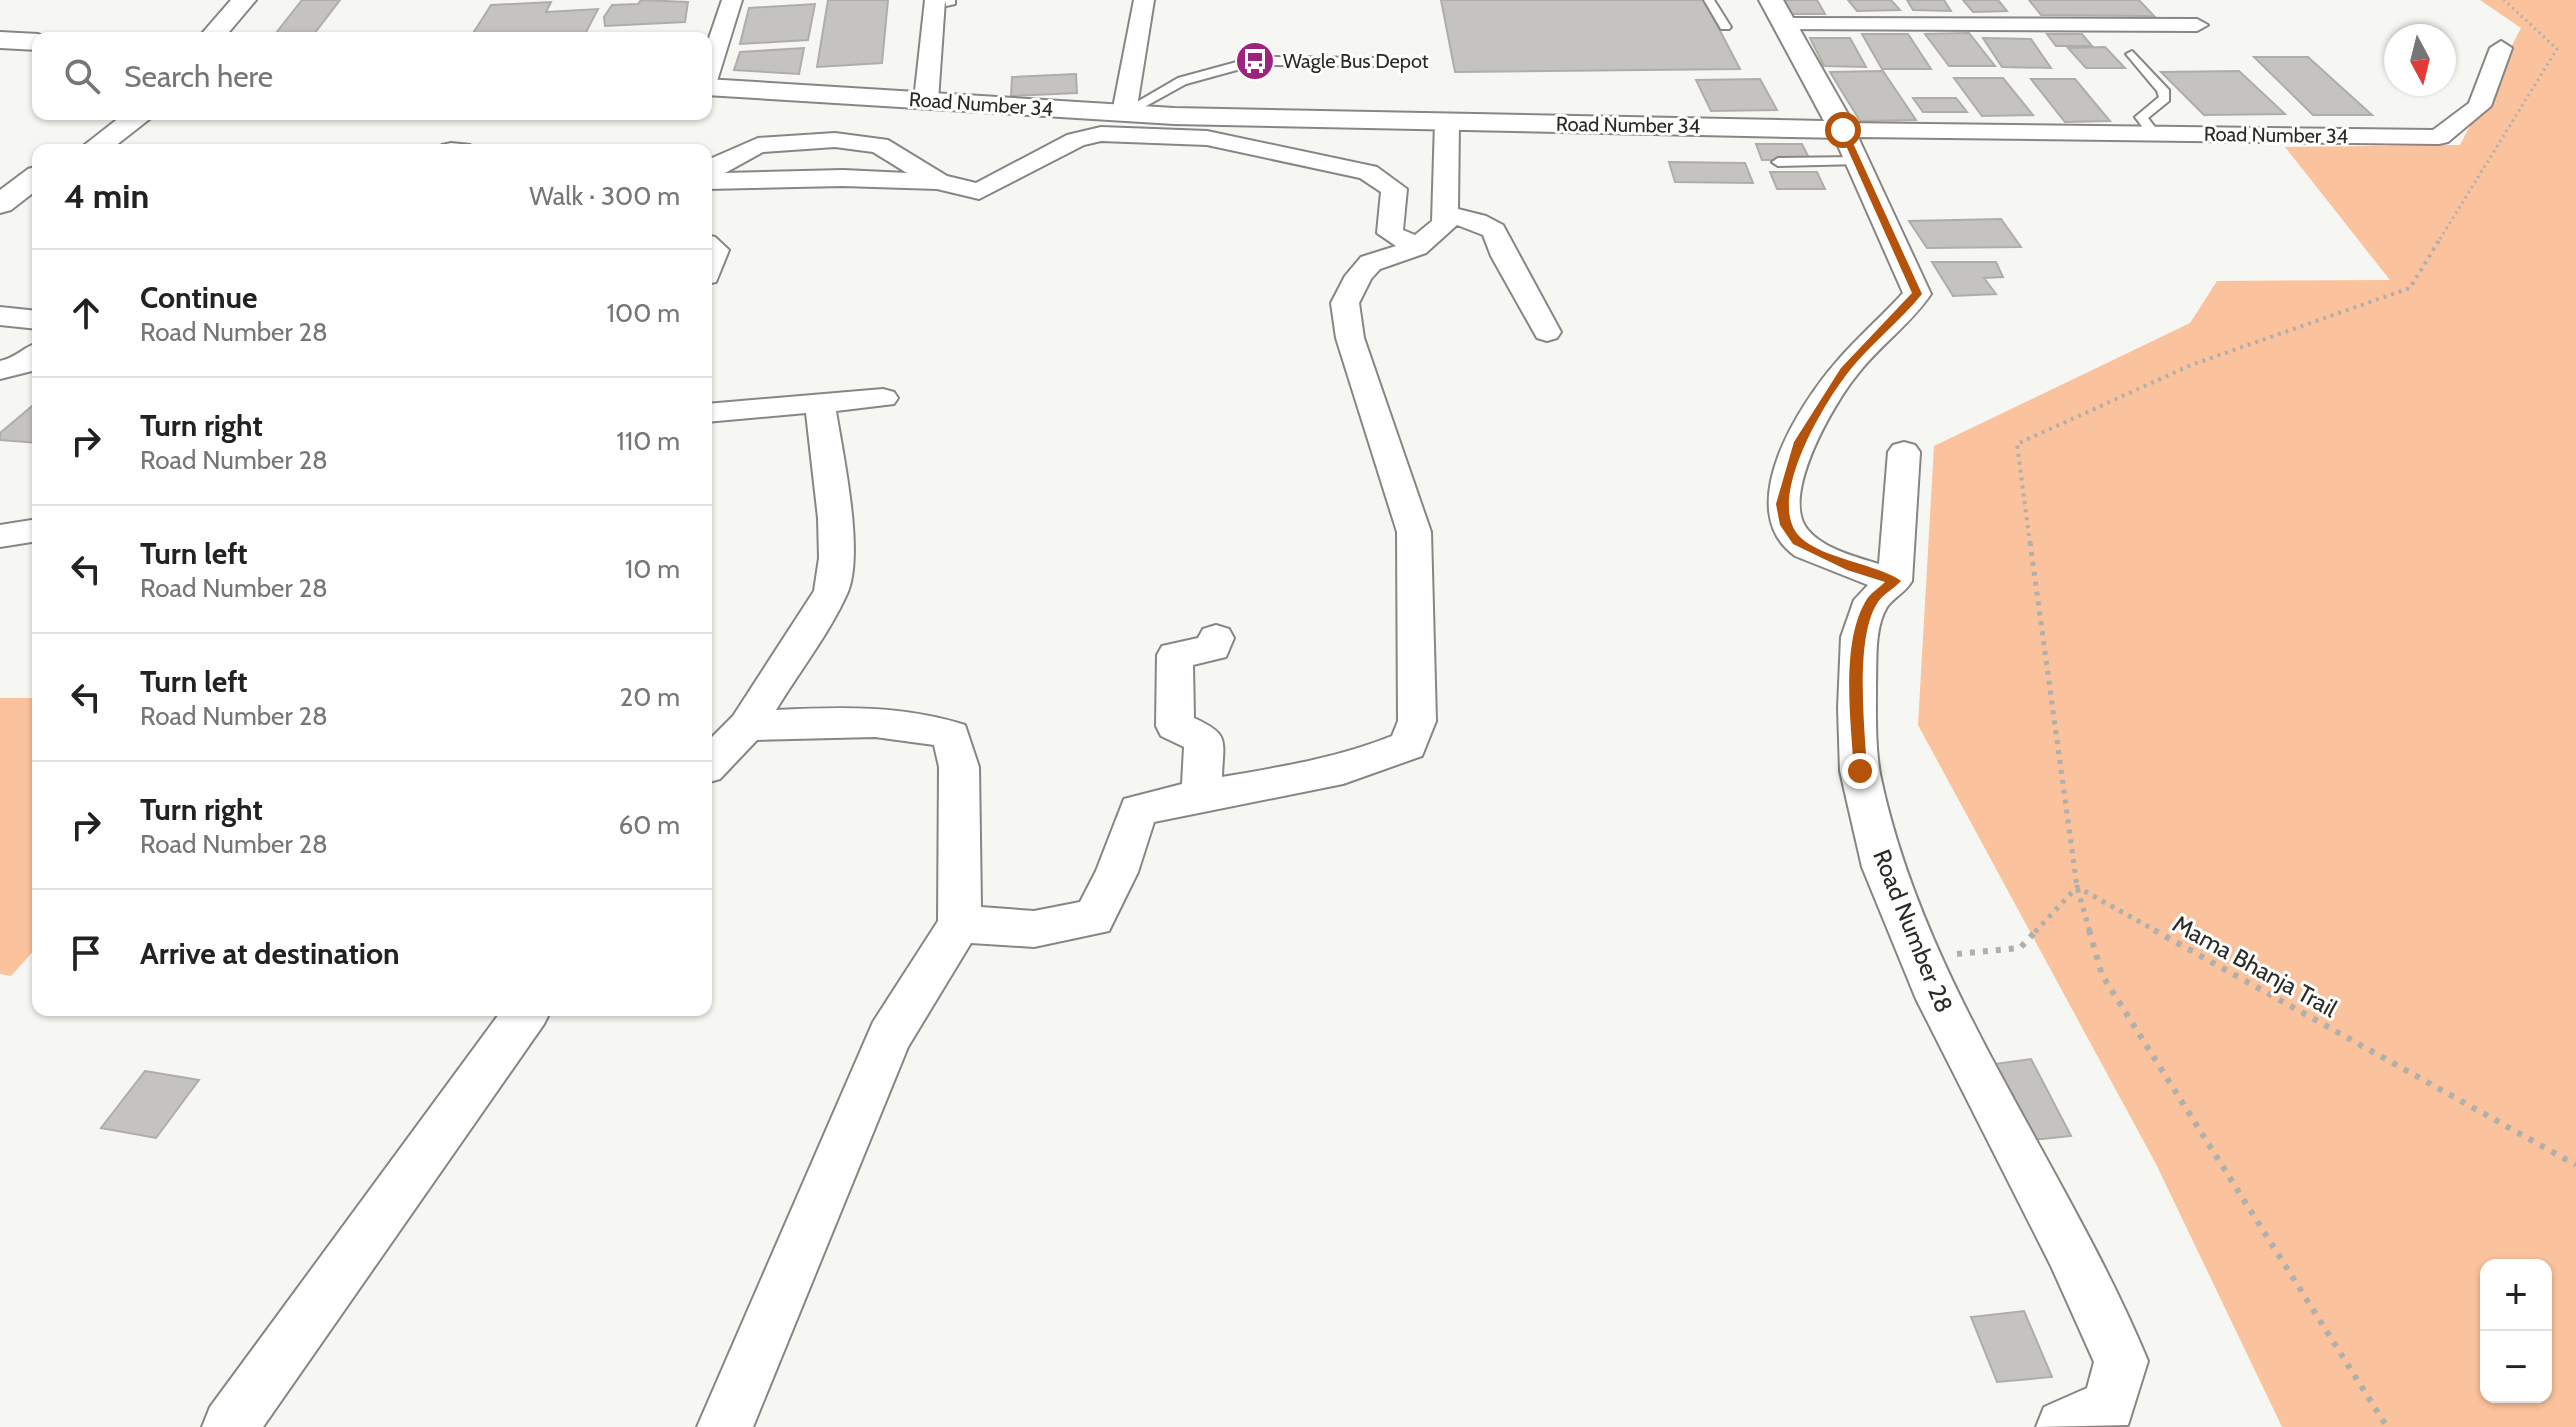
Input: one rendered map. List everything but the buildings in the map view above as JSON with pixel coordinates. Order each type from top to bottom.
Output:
[{"type":"street","points":[[216,32],[244,0]]},
{"type":"street","points":[[241,32],[268,0]]},
{"type":"street","points":[[712,65],[732,0]]},
{"type":"street","points":[[1124,113],[1144,0]]},
{"type":"street","points":[[1771,0],[1850,146],[1917,294],[1889,327],[1846,368],[1799,442],[1781,504],[1786,525],[1797,541],[1851,567],[1895,581],[1904,452]]},
{"type":"street","points":[[926,100],[945,1]]},
{"type":"street","points":[[1785,24],[2197,25]]},
{"type":"street","points":[[0,40],[32,42]]},
{"type":"street","name":"Road Number 34","points":[[712,84],[1124,113],[1447,122],[1850,146],[2154,134],[2439,137],[2479,106],[2501,48]]},
{"type":"street","points":[[79,144],[110,120]]},
{"type":"street","points":[[100,144],[134,120]]},
{"type":"street","points":[[960,924],[1034,929],[1094,918],[1117,872],[1138,810],[1201,796],[1248,791],[1334,771],[1384,757],[1408,746],[1417,721],[1414,532],[1350,338],[1345,303],[1359,276],[1371,263],[1417,247],[1445,223],[1447,122]]},
{"type":"street","points":[[712,171],[939,182],[979,191],[1076,140],[1101,134],[1207,138],[1368,172],[1384,180],[1394,189],[1390,233],[1417,247]]},
{"type":"street","points":[[712,170],[758,145],[799,141],[864,142],[879,145],[939,182]]},
{"type":"street","points":[[0,204],[32,180]]},
{"type":"street","points":[[0,220],[32,196]]},
{"type":"street","points":[[1445,214],[1477,222],[1494,231],[1504,256],[1547,332]]},
{"type":"street","points":[[0,316],[32,319]]},
{"type":"street","points":[[0,370],[26,364],[32,358]]},
{"type":"street","points":[[712,412],[883,398]]},
{"type":"street","points":[[712,762],[747,726],[831,592],[836,558],[835,518],[820,403]]},
{"type":"street","points":[[0,536],[32,531]]},
{"type":"street","name":"Road Number 28","points":[[1895,581],[1872,600],[1859,637],[1857,708],[1860,771],[1883,867],[1938,999],[2069,1248],[2121,1361],[2109,1406],[2064,1427]]},
{"type":"street","points":[[1201,796],[1204,739],[1175,726],[1175,655],[1213,648],[1216,638]]},
{"type":"street","points":[[725,1427],[889,1036],[960,924],[959,767],[951,735],[922,726],[881,720],[747,726]]},
{"type":"street","points":[[230,1427],[524,1016]]},
{"type":"lane","points":[[1709,0],[1725,27]]},
{"type":"lane","points":[[2132,54],[2163,90],[2165,98],[2141,117],[2154,134]]},
{"type":"lane","points":[[1124,113],[1182,81],[1255,61],[1382,62]]},
{"type":"lane","points":[[1778,162],[1850,146]]},
{"type":"path","points":[[2387,1427],[2102,975],[2077,887],[2017,444],[2191,365],[2410,288],[2557,49],[2504,0]]},
{"type":"path","points":[[1920,957],[2020,948],[2077,887]]},
{"type":"path","name":"Mama Bhanja Trail","points":[[2077,887],[2576,1165]]},
{"type":"shaded area","points":[[2480,0],[2576,0],[2576,1427],[2282,1427],[2156,1164],[1918,725],[1934,446],[2190,323],[2217,281],[2390,280],[2285,147],[2460,145],[2521,28]]},
{"type":"shaded area","points":[[0,698],[32,698],[32,953],[11,976],[0,974]]},
{"type":"place","name":"Wagle Bus Depot","points":[[1255,61]]},
{"type":"route","points":[[1843,130],[1917,294],[1889,327],[1846,368],[1799,442],[1781,504],[1786,525],[1797,541],[1851,567],[1895,581],[1872,600],[1859,637],[1857,708],[1860,771]]}]
